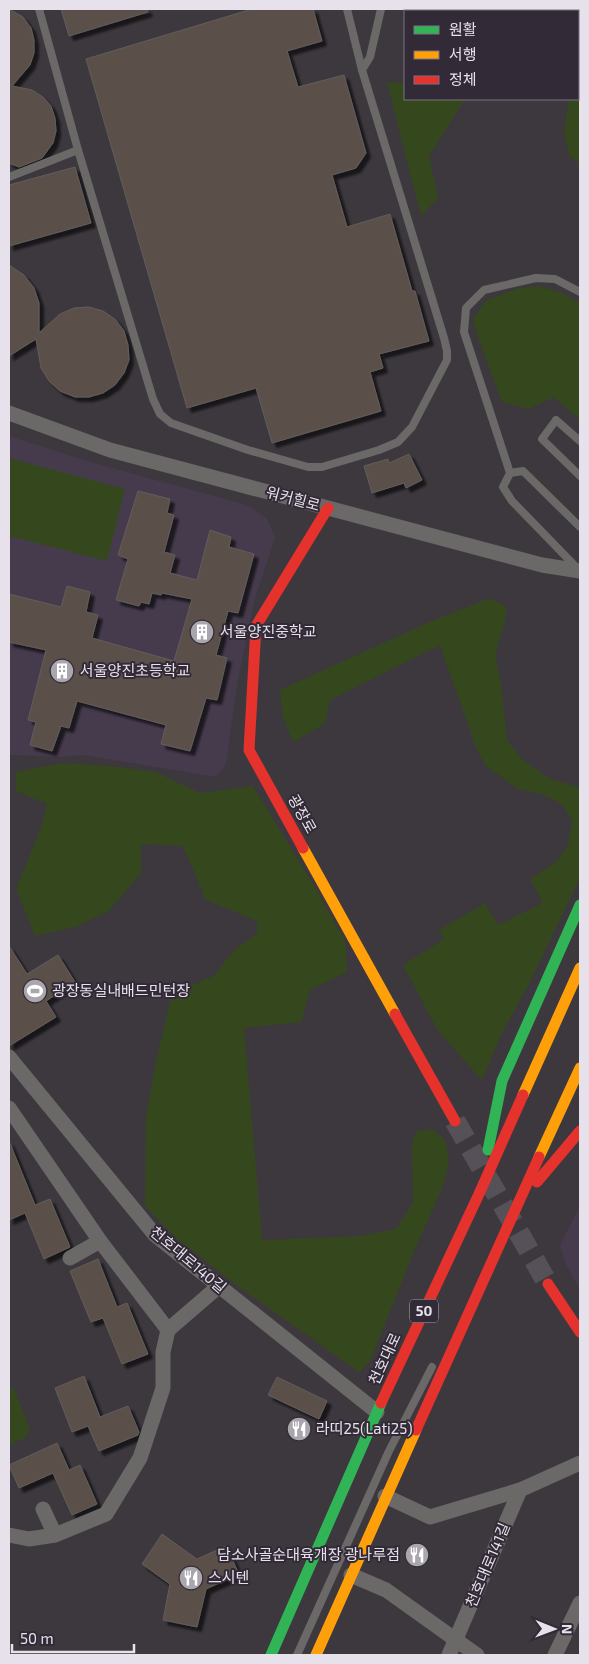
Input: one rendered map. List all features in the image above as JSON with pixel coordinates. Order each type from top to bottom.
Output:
[{"type":"main road","name":"광장로","points":[[328,508],[256,626],[249,750],[455,1121]]},
{"type":"main road","points":[[479,1194],[502,1081],[580,905]]},
{"type":"main road","name":"천호대로","points":[[271,1655],[377,1412],[479,1194],[580,968]]},
{"type":"main road","points":[[316,1655],[385,1496],[580,1068]]},
{"type":"main road","points":[[516,1206],[580,1131]]},
{"type":"main road","points":[[548,1284],[580,1332]]},
{"type":"street","name":"워커힐로","points":[[9,413],[110,450],[542,565],[580,571]]},
{"type":"street","name":"천호대로140길","points":[[9,1057],[155,1235],[377,1412]]},
{"type":"street","points":[[9,1108],[100,1241],[168,1330]]},
{"type":"street","points":[[70,1258],[100,1241]]},
{"type":"street","points":[[9,1535],[29,1539],[56,1536],[106,1514],[140,1458],[163,1388],[163,1352],[168,1330],[219,1286]]},
{"type":"street","points":[[385,1496],[430,1516],[520,1490],[580,1462]]},
{"type":"street","name":"천호대로141길","points":[[449,1655],[520,1490]]},
{"type":"street","points":[[44,1509],[56,1536]]},
{"type":"street","points":[[351,1575],[386,1590],[477,1655]]},
{"type":"street","points":[[555,1655],[580,1603]]},
{"type":"lane","points":[[39,9],[78,150],[153,399],[160,414],[171,424],[248,450],[308,467],[322,467],[337,463],[398,442],[412,427],[447,360],[444,338],[362,70],[347,9]]},
{"type":"lane","points":[[362,70],[370,57],[381,9]]},
{"type":"lane","points":[[9,177],[78,150]]},
{"type":"lane","points":[[580,292],[555,279],[536,278],[484,290],[466,308],[464,332],[510,473],[503,487],[512,502],[580,571]]},
{"type":"lane","points":[[580,441],[556,420],[542,438],[580,476]]},
{"type":"lane","points":[[510,473],[523,471],[580,527]]},
{"type":"lane","points":[[460,1312],[496,1251]]},
{"type":"lane","points":[[297,1655],[389,1451],[438,1356]]},
{"type":"lane","points":[[284,1646],[296,1599]]},
{"type":"shaded area","points":[[9,436],[90,462],[247,505],[267,518],[275,538],[254,602],[237,685],[226,764],[216,777],[84,755],[60,757],[9,755]]},
{"type":"shaded area","points":[[580,1206],[580,1289],[567,1267],[560,1245]]},
{"type":"green space","points":[[580,58],[580,164],[569,155],[564,131],[569,100],[579,100]]},
{"type":"green space","points":[[387,82],[404,83],[404,100],[464,100],[429,156],[438,198],[421,216]]},
{"type":"green space","points":[[538,286],[560,292],[580,303],[580,420],[554,397],[529,409],[502,402],[478,337],[473,320],[485,301],[519,288]]},
{"type":"green space","points":[[9,458],[125,489],[107,561],[9,536]]},
{"type":"green space","points":[[490,598],[506,607],[506,617],[495,655],[501,683],[507,740],[523,760],[550,779],[580,787],[580,878],[530,982],[502,1033],[482,1080],[438,1031],[403,965],[444,939],[439,930],[485,903],[498,925],[543,903],[530,879],[555,863],[568,846],[572,821],[562,804],[541,794],[518,789],[485,765],[476,747],[440,645],[330,700],[324,724],[293,742],[283,717],[280,690],[427,623]]},
{"type":"green space","points":[[63,763],[120,767],[155,772],[200,793],[253,786],[310,879],[345,941],[347,972],[310,990],[301,1022],[244,1028],[262,1240],[361,1236],[396,1229],[413,1203],[412,1143],[416,1131],[432,1129],[445,1140],[449,1161],[443,1186],[415,1249],[370,1362],[359,1372],[235,1284],[177,1239],[145,1206],[146,1115],[172,994],[215,975],[235,949],[257,934],[257,921],[206,900],[183,846],[141,844],[141,873],[109,911],[75,927],[35,936],[16,889],[41,827],[47,804],[16,791],[16,772]]},
{"type":"green space","points":[[13,1387],[30,1429],[25,1438],[9,1445],[9,1388]]},
{"type":"building","points":[[9,9],[23,17],[31,28],[34,40],[34,53],[30,65],[12,86],[32,90],[43,97],[51,106],[55,118],[56,131],[53,143],[42,158],[19,167],[9,163]]},
{"type":"building","points":[[61,9],[147,9],[148,12],[69,36]]},
{"type":"building","points":[[252,9],[313,9],[322,41],[287,51],[298,87],[344,75],[366,153],[356,168],[332,175],[347,227],[390,214],[412,291],[415,291],[429,341],[379,354],[383,368],[370,372],[381,411],[272,443],[256,388],[187,408],[86,59]]},
{"type":"building","points":[[75,167],[91,223],[9,246],[9,185]]},
{"type":"building","points":[[9,265],[24,275],[34,288],[39,303],[39,333],[60,314],[74,308],[89,307],[103,311],[115,319],[124,331],[128,345],[129,360],[124,373],[115,385],[103,393],[89,397],[75,397],[60,391],[49,381],[41,368],[36,339],[9,356]]},
{"type":"building","points":[[409,454],[422,480],[406,488],[404,483],[372,493],[364,466],[388,459],[389,463]]},
{"type":"building","points":[[138,491],[170,499],[167,513],[174,515],[164,552],[175,555],[170,573],[197,580],[210,530],[231,537],[229,547],[254,554],[238,613],[228,611],[216,655],[227,658],[217,700],[206,698],[190,751],[161,744],[166,725],[77,701],[69,728],[61,726],[52,751],[30,745],[36,722],[28,720],[46,650],[9,642],[9,594],[61,607],[67,586],[90,592],[86,612],[98,615],[92,638],[174,661],[192,599],[152,593],[149,604],[141,602],[139,606],[116,600],[128,559],[118,555]]},
{"type":"building","name":"광장동실내배드민턴장","points":[[9,946],[27,974],[58,955],[75,982],[46,1001],[56,1017],[9,1046]]},
{"type":"building","points":[[9,1141],[35,1205],[50,1199],[70,1247],[44,1259],[25,1213],[9,1220]]},
{"type":"building","points":[[98,1259],[117,1307],[127,1303],[148,1354],[122,1364],[103,1318],[91,1322],[70,1271]]},
{"type":"building","points":[[84,1376],[100,1417],[128,1406],[139,1432],[138,1435],[99,1451],[88,1426],[72,1432],[55,1388]]},
{"type":"building","points":[[277,1377],[327,1401],[319,1419],[268,1395]]},
{"type":"building","points":[[57,1443],[69,1470],[80,1465],[97,1504],[72,1515],[53,1473],[19,1488],[9,1465]]},
{"type":"building","points":[[162,1534],[197,1559],[226,1546],[239,1574],[206,1589],[197,1627],[163,1620],[170,1584],[142,1564]]},
{"type":"tunnel","points":[[455,1121],[548,1284]]},
{"type":"traffic: fast","points":[[488,1150],[502,1081],[580,905]]},
{"type":"traffic: fast","points":[[271,1655],[381,1403]]},
{"type":"traffic: slow","points":[[303,848],[395,1014]]},
{"type":"traffic: slow","points":[[523,1095],[580,968]]},
{"type":"traffic: slow","points":[[539,1157],[580,1068]]},
{"type":"traffic: slow","points":[[316,1655],[416,1430]]},
{"type":"traffic: jam","points":[[303,848],[249,750],[256,626],[328,508]]},
{"type":"traffic: jam","points":[[395,1014],[455,1121]]},
{"type":"traffic: jam","points":[[381,1403],[523,1095]]},
{"type":"traffic: jam","points":[[537,1182],[580,1131]]},
{"type":"traffic: jam","points":[[416,1430],[539,1157]]},
{"type":"traffic: jam","points":[[548,1284],[580,1332]]},
{"type":"place","name":"서울양진중학교","points":[[202,632]]},
{"type":"place","name":"서울양진초등학교","points":[[62,671]]},
{"type":"place","name":"광장동실내배드민턴장","points":[[35,991]]},
{"type":"place","name":"라띠25(Lati25)","points":[[299,1429]]},
{"type":"place","name":"담소사골순대육개장 광나루점","points":[[417,1555]]},
{"type":"place","name":"스시텐","points":[[191,1578]]}]
